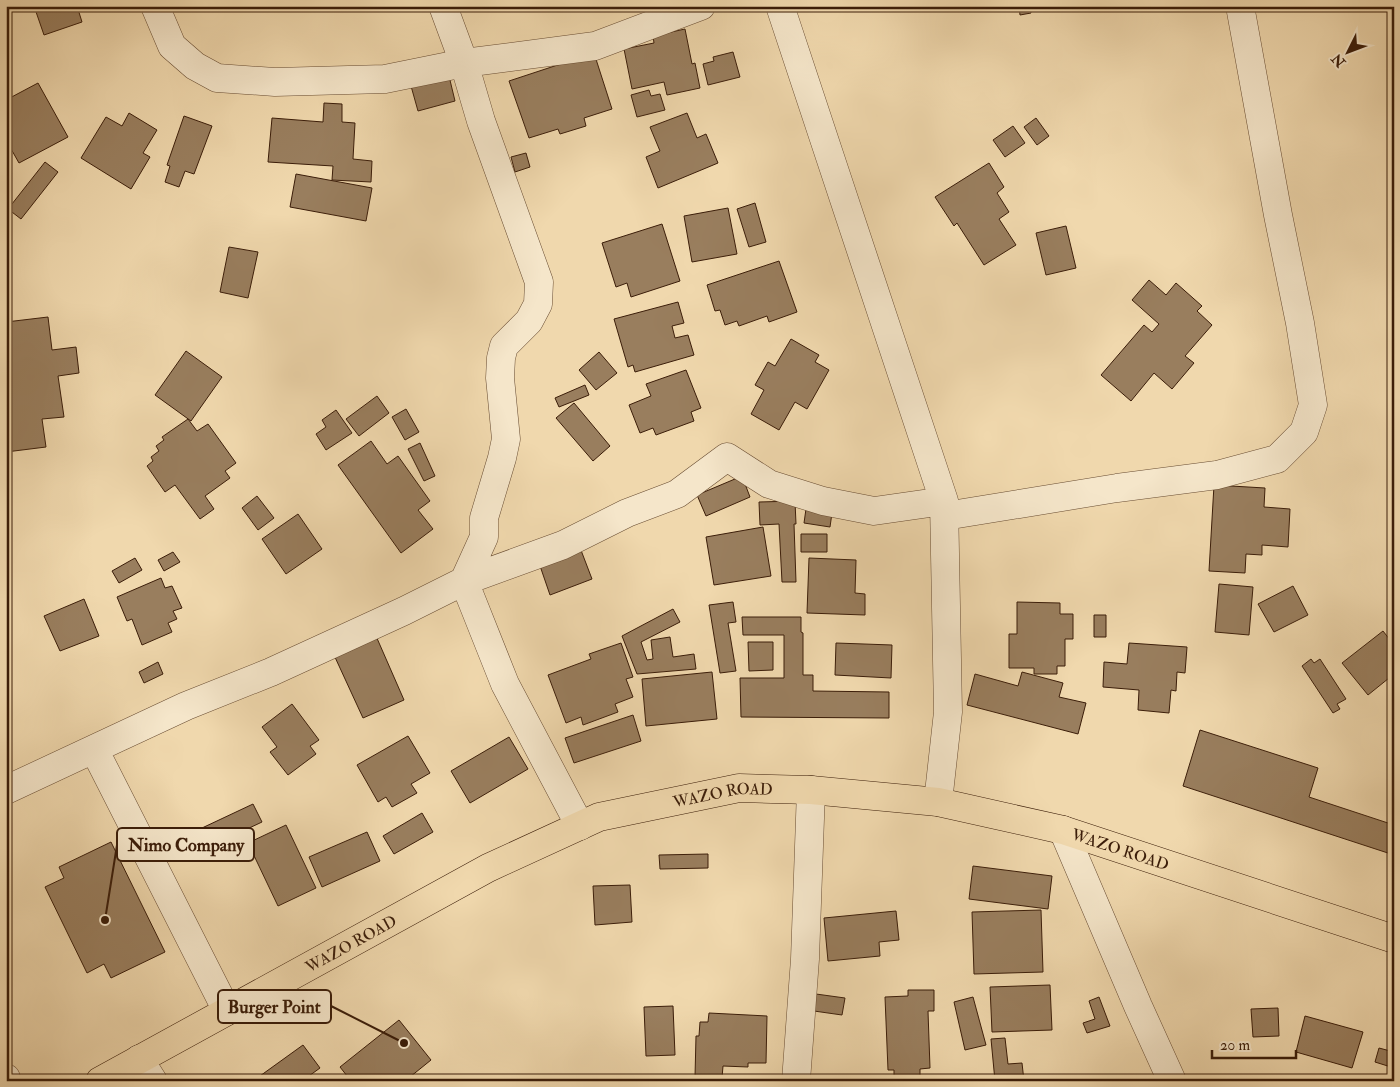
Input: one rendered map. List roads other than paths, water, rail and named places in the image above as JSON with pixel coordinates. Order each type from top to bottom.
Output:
[{"type":"main road","name":"WAZO ROAD","points":[[107,1078],[146,1070],[227,1012],[488,868],[599,817],[739,788],[811,790],[938,802],[1063,830],[1394,939]]},
{"type":"street","points":[[155,6],[172,46],[195,66],[217,78],[275,82],[385,79],[464,64],[595,46],[701,6]]},
{"type":"street","points":[[443,6],[464,64],[481,121],[539,282],[538,304],[529,322],[504,346],[500,378],[506,439],[484,518],[484,537],[464,580],[505,684],[580,826]]},
{"type":"street","points":[[780,6],[944,508],[948,712],[938,802]]},
{"type":"street","points":[[6,790],[186,706],[271,672],[369,627],[464,580],[563,545],[626,513],[677,494],[727,457],[769,484],[823,501],[874,511],[944,508],[1117,488],[1217,475],[1277,459],[1304,432],[1312,405],[1302,332],[1240,6]]},
{"type":"street","points":[[94,749],[227,1012]]},
{"type":"street","points":[[796,1081],[805,959],[811,790]]},
{"type":"street","points":[[1063,830],[1172,1081]]},
{"type":"place","name":"Nimo Company","points":[[105,920]]},
{"type":"place","name":"Burger Point","points":[[404,1043]]}]
